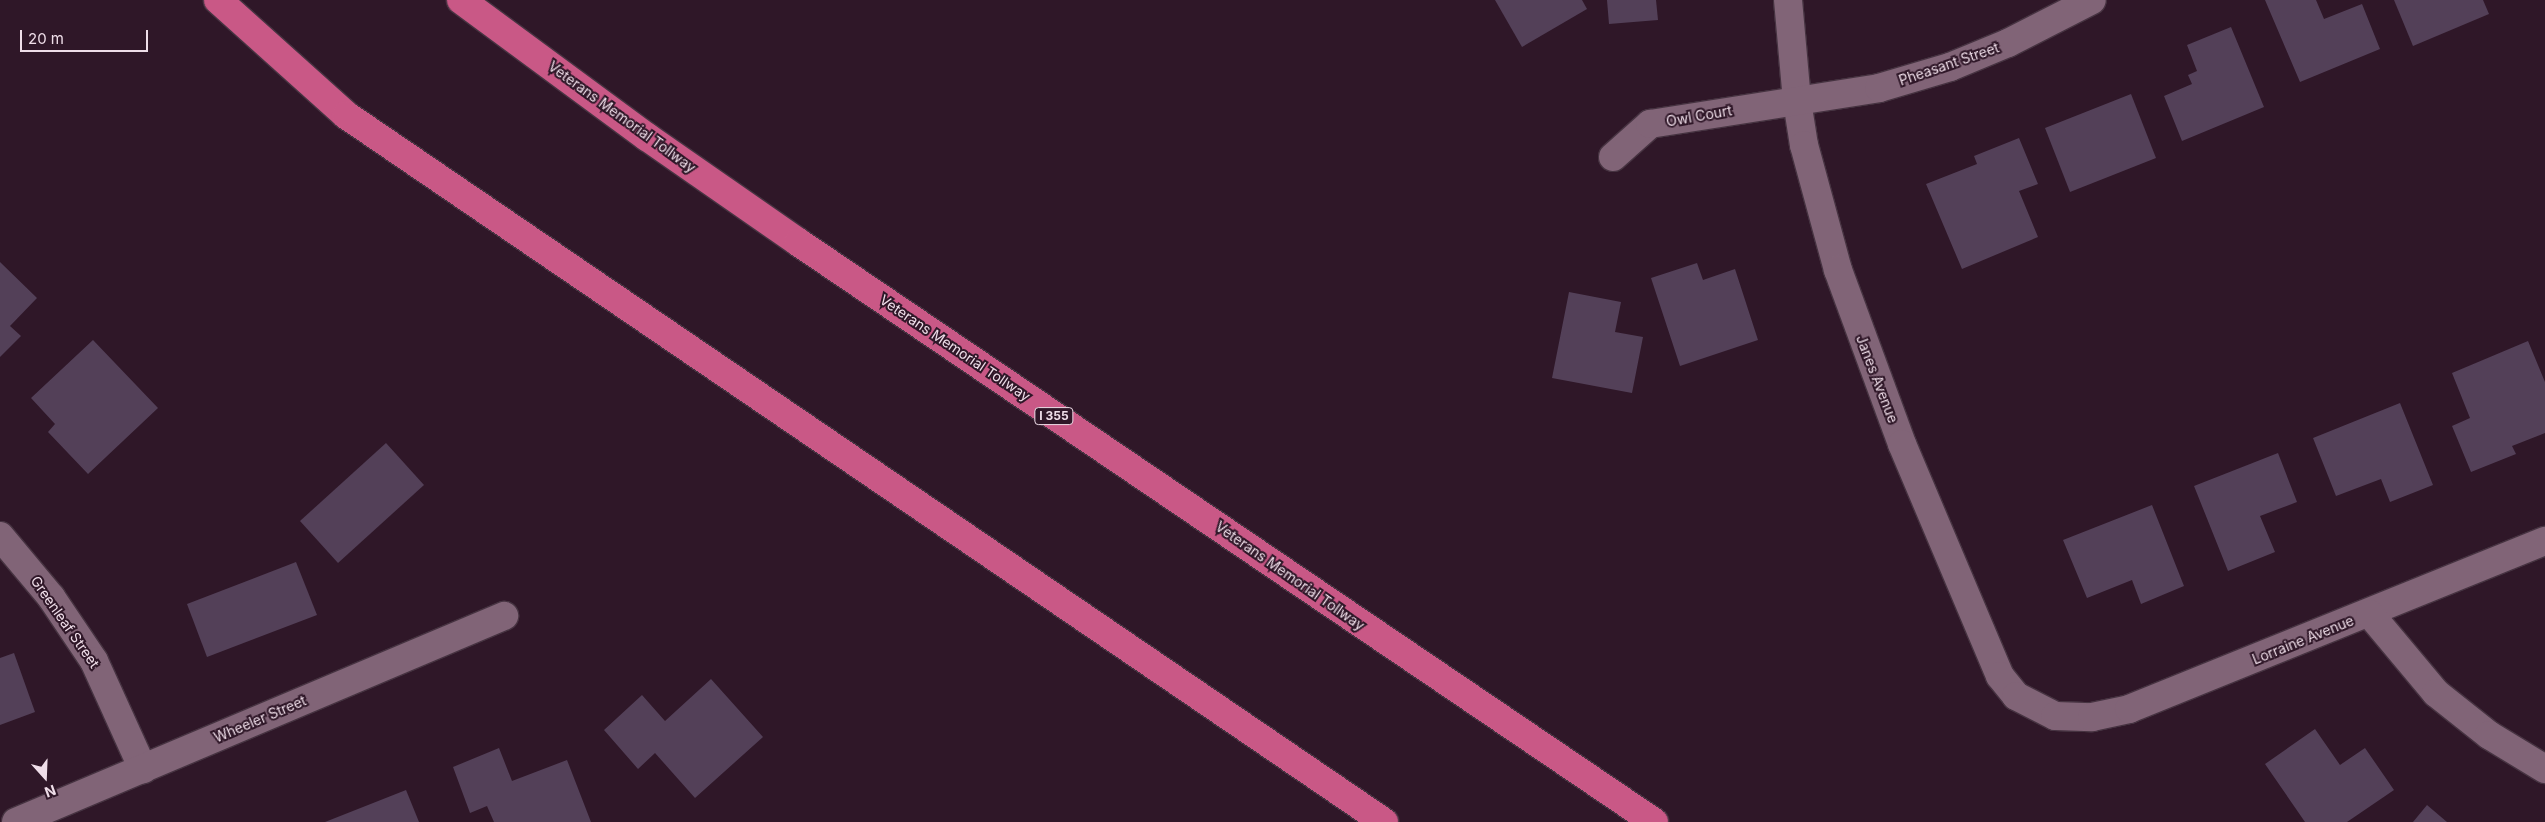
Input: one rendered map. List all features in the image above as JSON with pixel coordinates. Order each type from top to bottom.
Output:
[{"type":"highway","points":[[218,0],[346,115],[1384,822]]},
{"type":"highway","name":"Veterans Memorial Tollway","points":[[461,0],[647,137],[782,231],[1654,822]]},
{"type":"street","name":"Janes Avenue","points":[[1788,0],[1797,101],[1804,145],[1838,270],[1906,453],[2000,676],[2016,696],[2055,716]]},
{"type":"street","name":"Pheasant Street","points":[[1797,101],[1879,88],[1950,67],[2008,44],[2092,0]]},
{"type":"street","name":"Owl Court","points":[[1613,157],[1650,124],[1797,101]]},
{"type":"street","name":"Greenleaf Street","points":[[0,536],[51,597],[94,662],[143,769]]},
{"type":"street","name":"Lorraine Avenue","points":[[2055,716],[2092,717],[2129,709],[2370,614],[2545,541]]},
{"type":"street","points":[[2370,614],[2436,693],[2489,735],[2545,769]]},
{"type":"street","name":"Wheeler Street","points":[[16,822],[504,616]]},
{"type":"building","points":[[1495,0],[1582,0],[1587,9],[1522,47]]},
{"type":"building","points":[[1607,0],[1656,0],[1658,20],[1609,24]]},
{"type":"building","points":[[2265,0],[2316,0],[2324,19],[2362,4],[2380,49],[2300,82]]},
{"type":"building","points":[[2394,0],[2483,0],[2489,14],[2413,46]]},
{"type":"building","points":[[2231,27],[2264,107],[2182,141],[2164,96],[2192,84],[2188,75],[2197,71],[2187,45]]},
{"type":"building","points":[[2131,94],[2156,158],[2070,192],[2045,128]]},
{"type":"building","points":[[2019,138],[2038,184],[2019,191],[2038,237],[1962,269],[1926,184],[1977,164],[1974,156]]},
{"type":"building","points":[[0,262],[37,298],[10,326],[21,336],[0,357]]},
{"type":"building","points":[[1697,263],[1703,280],[1735,269],[1758,340],[1680,366],[1651,278]]},
{"type":"building","points":[[1569,292],[1621,302],[1615,332],[1643,337],[1632,393],[1552,378]]},
{"type":"building","points":[[93,340],[158,408],[88,474],[48,432],[55,424],[31,398]]},
{"type":"building","points":[[2528,341],[2545,382],[2545,433],[2512,446],[2516,454],[2471,472],[2452,426],[2470,418],[2452,373]]},
{"type":"building","points":[[2400,403],[2433,485],[2390,502],[2381,479],[2336,496],[2313,438]]},
{"type":"building","points":[[386,443],[424,485],[338,563],[300,521]]},
{"type":"building","points":[[2278,453],[2297,502],[2260,516],[2275,552],[2228,571],[2194,486]]},
{"type":"building","points":[[2152,505],[2184,586],[2141,604],[2132,580],[2087,598],[2063,540]]},
{"type":"building","points":[[296,562],[317,615],[207,657],[187,604]]},
{"type":"building","points":[[14,653],[35,712],[0,725],[0,658]]},
{"type":"building","points":[[711,679],[763,737],[695,798],[655,753],[638,769],[604,730],[642,695],[665,721]]},
{"type":"building","points":[[2315,729],[2340,765],[2365,748],[2394,790],[2347,822],[2305,822],[2265,764]]},
{"type":"building","points":[[499,748],[512,781],[567,760],[591,822],[494,822],[487,806],[470,813],[453,767]]},
{"type":"building","points":[[406,790],[419,822],[325,822]]},
{"type":"building","points":[[2427,805],[2447,822],[2413,822]]}]
